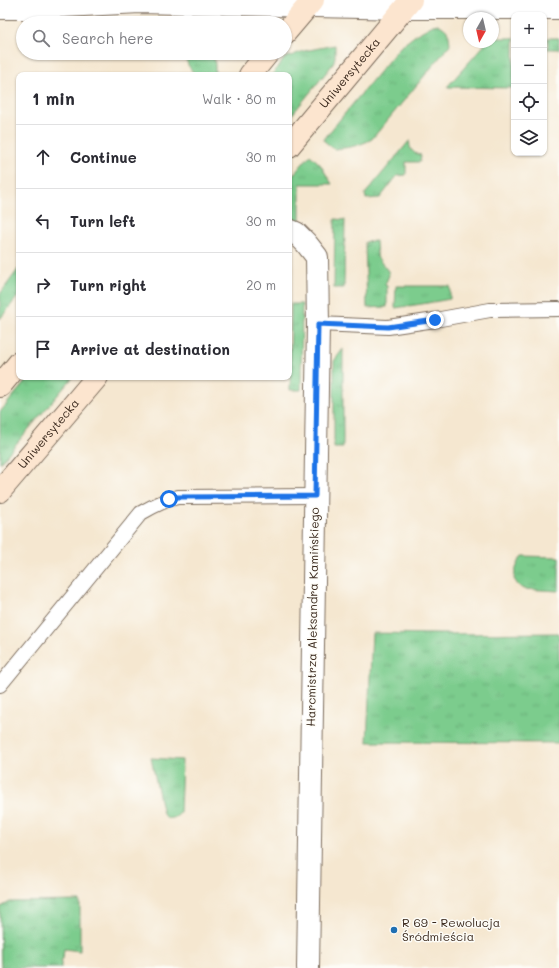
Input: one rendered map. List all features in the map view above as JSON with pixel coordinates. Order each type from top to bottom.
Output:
[{"type":"main road","points":[[292,25],[310,3]]},
{"type":"main road","name":"Uniwersytecka","points":[[292,142],[408,4]]},
{"type":"main road","points":[[252,72],[262,60]]},
{"type":"main road","points":[[0,386],[16,367]]},
{"type":"main road","name":"Uniwersytecka","points":[[0,491],[94,380]]},
{"type":"street","points":[[0,8],[140,2],[408,4],[559,8]]},
{"type":"street","name":"Harcmistrza Aleksandra Kamińskiego","points":[[292,231],[296,233],[306,243],[317,257],[318,324],[308,968]]},
{"type":"lane","points":[[318,324],[388,327],[490,310],[559,309]]},
{"type":"lane","points":[[0,685],[141,513],[153,505],[178,497],[315,496]]},
{"type":"green space","points":[[438,24],[448,32],[450,45],[372,139],[353,146],[334,149],[323,140],[399,48],[417,34],[433,25]]},
{"type":"green space","points":[[499,38],[511,38],[511,88],[447,87],[482,48],[499,48]]},
{"type":"green space","points":[[548,38],[559,38],[559,49],[548,49]]},
{"type":"green space","points":[[335,45],[335,57],[333,64],[292,115],[292,72],[274,72],[283,60],[292,60],[292,55],[304,51]]},
{"type":"green space","points":[[186,60],[215,60],[215,72],[193,72]]},
{"type":"green space","points":[[410,140],[412,150],[421,155],[420,162],[406,162],[406,175],[397,176],[380,198],[366,199],[365,194]]},
{"type":"green space","points":[[310,155],[320,164],[332,184],[300,184],[300,224],[292,219],[292,176]]},
{"type":"green space","points":[[335,219],[345,220],[344,288],[334,288]]},
{"type":"green space","points":[[376,241],[377,257],[388,271],[389,275],[385,285],[387,286],[387,307],[367,308],[365,242]]},
{"type":"green space","points":[[16,272],[16,299],[0,319],[0,294]]},
{"type":"green space","points":[[396,286],[450,286],[450,299],[395,308]]},
{"type":"green space","points":[[292,304],[302,304],[301,390],[290,390],[290,380],[292,380]]},
{"type":"green space","points":[[343,349],[343,448],[334,448],[334,361]]},
{"type":"green space","points":[[27,380],[70,380],[0,463],[0,412]]},
{"type":"green space","points":[[523,556],[559,557],[559,591],[523,589],[518,585],[514,579],[514,576],[518,564]]},
{"type":"green space","points":[[372,633],[559,633],[559,743],[367,742]]},
{"type":"green space","points":[[151,758],[182,760],[180,813],[174,818],[166,818],[163,814]]},
{"type":"green space","points":[[80,901],[80,951],[64,949],[63,959],[61,960],[61,968],[1,968],[1,907],[10,902]]},
{"type":"place","name":"R 69 - Rewolucja Śródmieścia","points":[[394,930]]},
{"type":"route","points":[[169,499],[178,497],[315,496],[318,324],[388,327],[435,320]]}]
